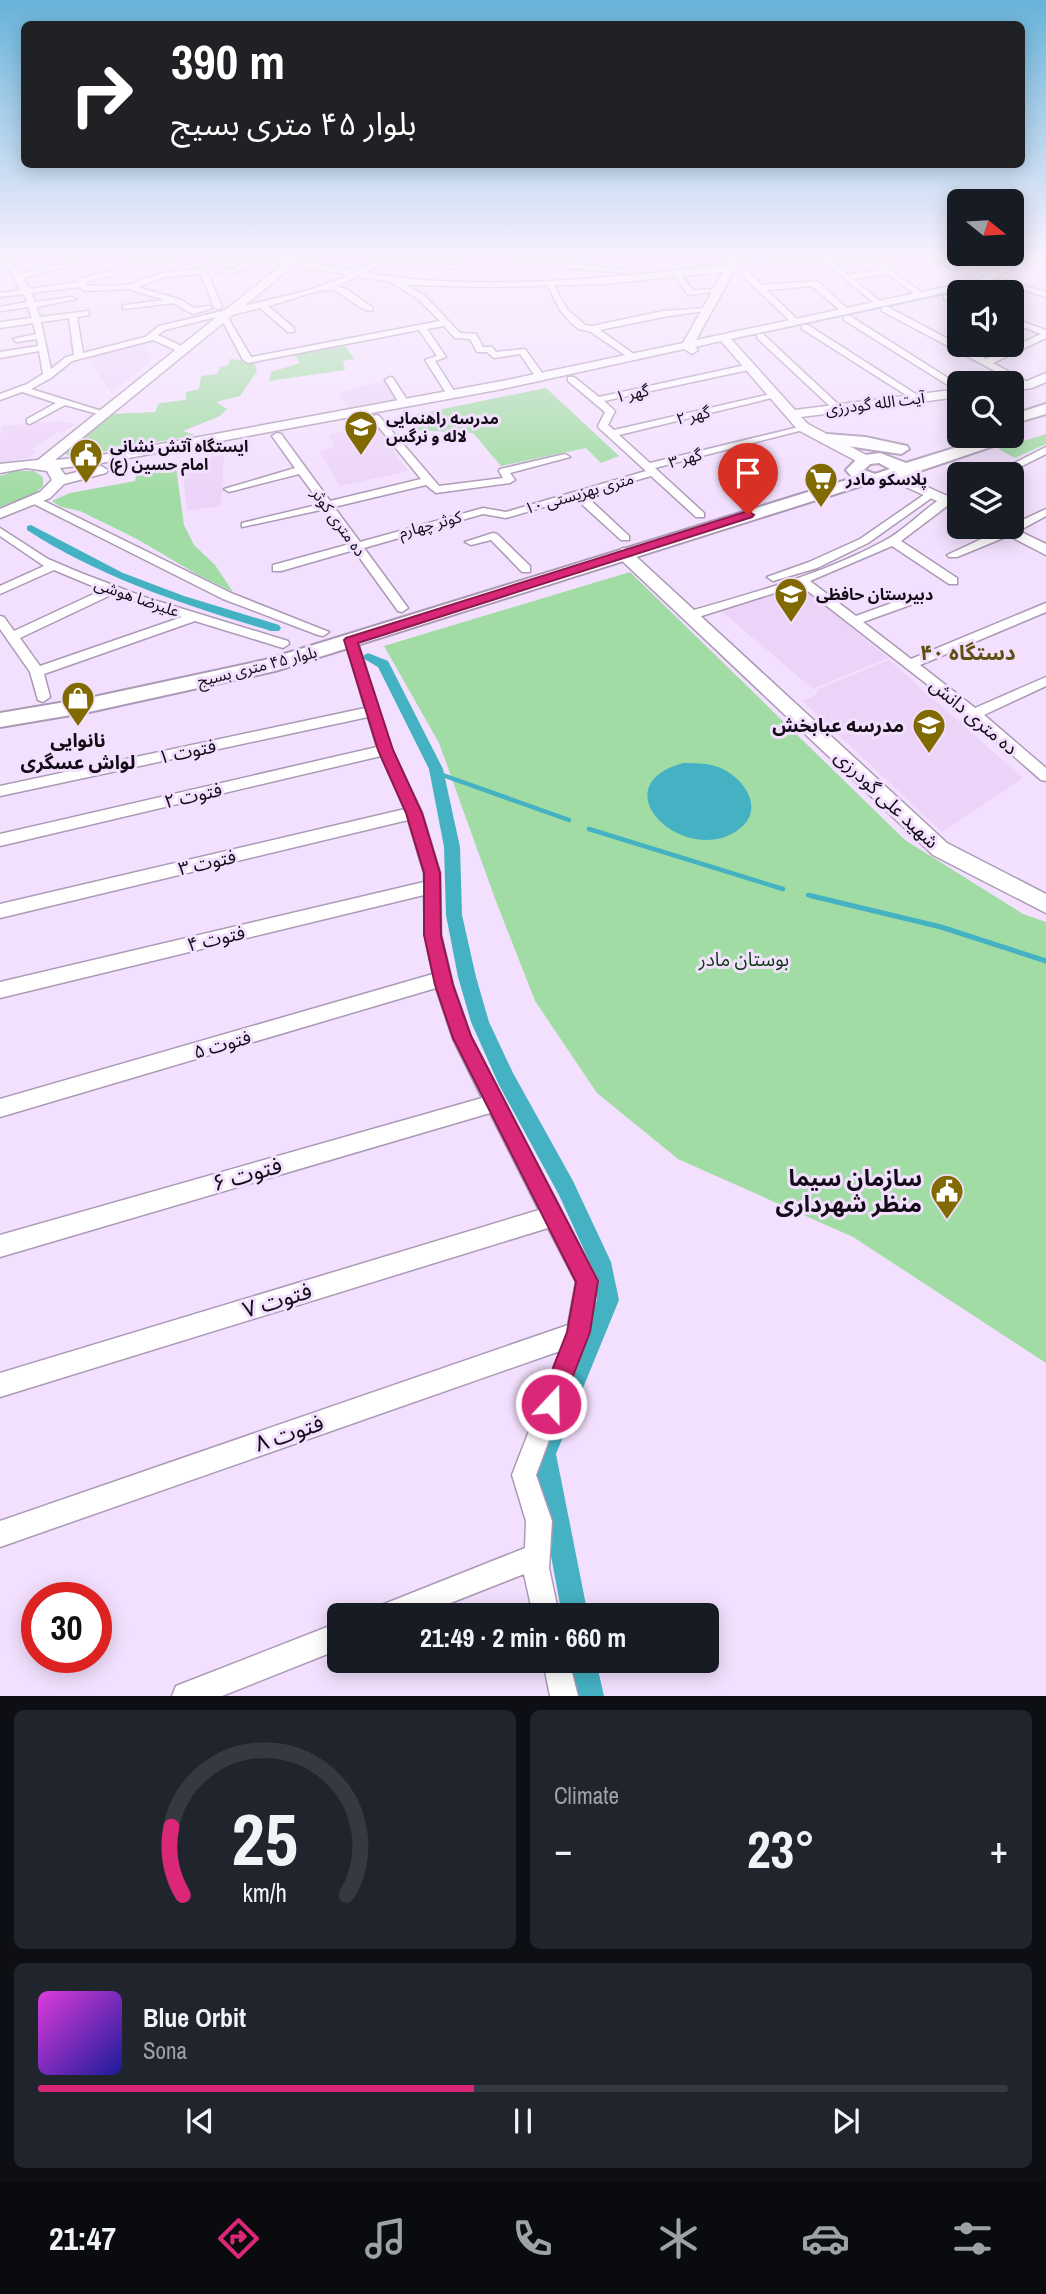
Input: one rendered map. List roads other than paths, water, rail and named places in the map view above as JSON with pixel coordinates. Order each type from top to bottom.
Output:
[{"type":"main road","points":[[1024,416],[1046,409]]},
{"type":"main road","points":[[1024,431],[1046,424]]},
{"type":"main road","points":[[827,439],[865,442],[912,452]]},
{"type":"main road","points":[[892,468],[912,452],[947,441]]},
{"type":"main road","points":[[863,468],[892,468],[964,448]]},
{"type":"main road","name":"بلوار ۴۵ متری بسیج","points":[[0,720],[283,645],[526,569],[624,546],[700,515],[863,468]]},
{"type":"main road","name":"بلوار ۴۵ متری بسیج","points":[[0,704],[43,697],[89,696],[255,669],[351,640],[624,546],[863,468]]},
{"type":"street","points":[[17,339],[31,337]]},
{"type":"street","points":[[40,337],[48,376]]},
{"type":"street","points":[[76,337],[79,356]]},
{"type":"street","points":[[0,397],[48,376],[69,359],[148,340],[150,337]]},
{"type":"street","points":[[156,337],[183,350]]},
{"type":"street","points":[[43,465],[197,337]]},
{"type":"street","points":[[237,337],[248,360],[368,337]]},
{"type":"street","points":[[428,337],[442,357],[426,361],[451,394]]},
{"type":"street","points":[[474,337],[480,350],[489,349],[494,355],[522,351],[540,377]]},
{"type":"street","points":[[603,337],[632,357]]},
{"type":"street","points":[[690,348],[694,337]]},
{"type":"street","points":[[710,337],[724,340],[750,337]]},
{"type":"street","points":[[59,481],[96,471],[571,379],[738,337]]},
{"type":"street","points":[[761,337],[837,408]]},
{"type":"street","points":[[821,337],[917,398]]},
{"type":"street","points":[[881,337],[947,383]]},
{"type":"street","points":[[938,337],[1028,385]]},
{"type":"street","points":[[985,362],[1039,337]]},
{"type":"street","points":[[724,340],[803,427],[827,439],[863,468]]},
{"type":"street","points":[[0,355],[43,348]]},
{"type":"street","points":[[0,469],[20,464],[43,465],[96,460],[690,348]]},
{"type":"street","name":"گهر ۱","points":[[597,400],[750,367]]},
{"type":"street","points":[[1024,386],[1046,377]]},
{"type":"street","points":[[571,379],[610,411],[603,426],[611,434]]},
{"type":"street","points":[[390,380],[404,403]]},
{"type":"street","points":[[22,389],[102,414]]},
{"type":"street","name":"آیت الله گودرزی","points":[[791,414],[947,393]]},
{"type":"street","name":"گهر ۲","points":[[611,434],[775,396]]},
{"type":"street","points":[[30,421],[64,402]]},
{"type":"street","points":[[376,418],[436,490],[463,484],[478,486],[510,480],[504,471],[565,457]]},
{"type":"street","name":"گهر ۳","points":[[651,469],[803,427]]},
{"type":"street","name":"۱۰ متری بهزیستی","points":[[611,434],[700,515]]},
{"type":"street","name":"ده متری کوثر","points":[[277,436],[402,608]]},
{"type":"street","points":[[1022,462],[1046,450]]},
{"type":"street","points":[[0,514],[54,489],[59,475],[54,469],[43,465]]},
{"type":"street","points":[[892,468],[947,497]]},
{"type":"street","name":"۱۰ متری بهزیستی","points":[[506,515],[651,469]]},
{"type":"street","points":[[229,489],[301,470]]},
{"type":"street","points":[[246,525],[428,481]]},
{"type":"street","points":[[577,494],[624,546]]},
{"type":"street","points":[[773,577],[813,565],[947,499]]},
{"type":"street","points":[[34,500],[227,596],[323,632]]},
{"type":"street","points":[[688,615],[854,561],[893,541],[947,500]]},
{"type":"street","name":"کوثر چهارم","points":[[278,568],[355,544],[483,510],[506,515]]},
{"type":"street","points":[[1024,521],[1046,512]]},
{"type":"street","points":[[471,542],[493,536],[526,569]]},
{"type":"street","name":"علیرضا هوشی","points":[[3,537],[54,566],[113,589],[283,645]]},
{"type":"street","points":[[953,555],[984,539]]},
{"type":"street","points":[[1024,539],[1046,550]]},
{"type":"street","points":[[893,541],[953,582]]},
{"type":"street","name":"شهید علی گودرزی","points":[[624,546],[688,615],[940,849],[1046,905]]},
{"type":"street","points":[[0,590],[54,566]]},
{"type":"street","name":"ده متری دانش","points":[[802,580],[974,714],[1046,776]]},
{"type":"street","points":[[12,637],[113,589]]},
{"type":"street","points":[[855,621],[923,596]]},
{"type":"street","points":[[911,664],[1046,607]]},
{"type":"street","points":[[37,672],[195,617]]},
{"type":"street","points":[[0,620],[37,672],[43,697]]},
{"type":"street","points":[[351,640],[386,750],[414,813],[432,873],[433,935],[443,979],[462,1038],[587,1281],[578,1332],[524,1475],[539,1521],[536,1568],[543,1603]]},
{"type":"street","points":[[974,714],[1046,681]]},
{"type":"street","name":"فتوت ۱","points":[[0,791],[373,711]]},
{"type":"street","name":"فتوت ۲","points":[[0,840],[386,750]]},
{"type":"street","name":"فتوت ۳","points":[[0,911],[414,813]]},
{"type":"street","name":"فتوت ۴","points":[[0,990],[432,887]]},
{"type":"street","name":"فتوت ۵","points":[[0,1108],[443,979]]},
{"type":"street","name":"فتوت ۶","points":[[0,1246],[495,1103]]},
{"type":"street","name":"فتوت ۷","points":[[0,1385],[553,1216]]},
{"type":"street","name":"فتوت ۸","points":[[0,1534],[578,1332]]},
{"type":"street","points":[[418,1603],[537,1556]]},
{"type":"street","points":[[186,1696],[327,1640]]},
{"type":"street","points":[[559,1673],[564,1696]]},
{"type":"water","points":[[683,763],[715,766],[734,776],[748,793],[751,803],[747,822],[738,830],[717,839],[695,839],[675,832],[659,820],[649,805],[648,789],[659,774]]},
{"type":"waterway","points":[[31,528],[59,546],[118,576],[180,599],[275,628]]},
{"type":"waterway","points":[[368,657],[383,664],[436,769],[452,847],[454,915],[480,1022],[506,1079],[566,1188],[600,1262],[608,1300],[544,1454],[573,1603]]},
{"type":"waterway","points":[[437,773],[569,820]]},
{"type":"waterway","points":[[589,829],[783,889]]},
{"type":"waterway","points":[[808,895],[812,896]]},
{"type":"waterway","points":[[812,896],[941,927],[1046,961]]},
{"type":"waterway","points":[[812,896],[820,898]]},
{"type":"waterway","points":[[585,1673],[590,1696]]},
{"type":"place","name":"مدرسه راهنمایی لاله و نرگس","points":[[361,457]]},
{"type":"place","name":"ایستگاه آتش نشانی امام حسین (ع)","points":[[86,485]]},
{"type":"place","name":"پلاسکو مادر","points":[[821,509]]},
{"type":"place","name":"دبیرستان حافظی","points":[[791,624]]},
{"type":"place","name":"نانوایی لواش عسگری","points":[[78,728]]},
{"type":"place","name":"مدرسه عبابخش","points":[[929,755]]},
{"type":"place","name":"سازمان سیما منظر شهرداری","points":[[947,1221]]},
{"type":"district","name":"۴۰ دستگاه","points":[[968,653]]},
{"type":"park label","name":"بوستان مادر","points":[[744,959]]}]
